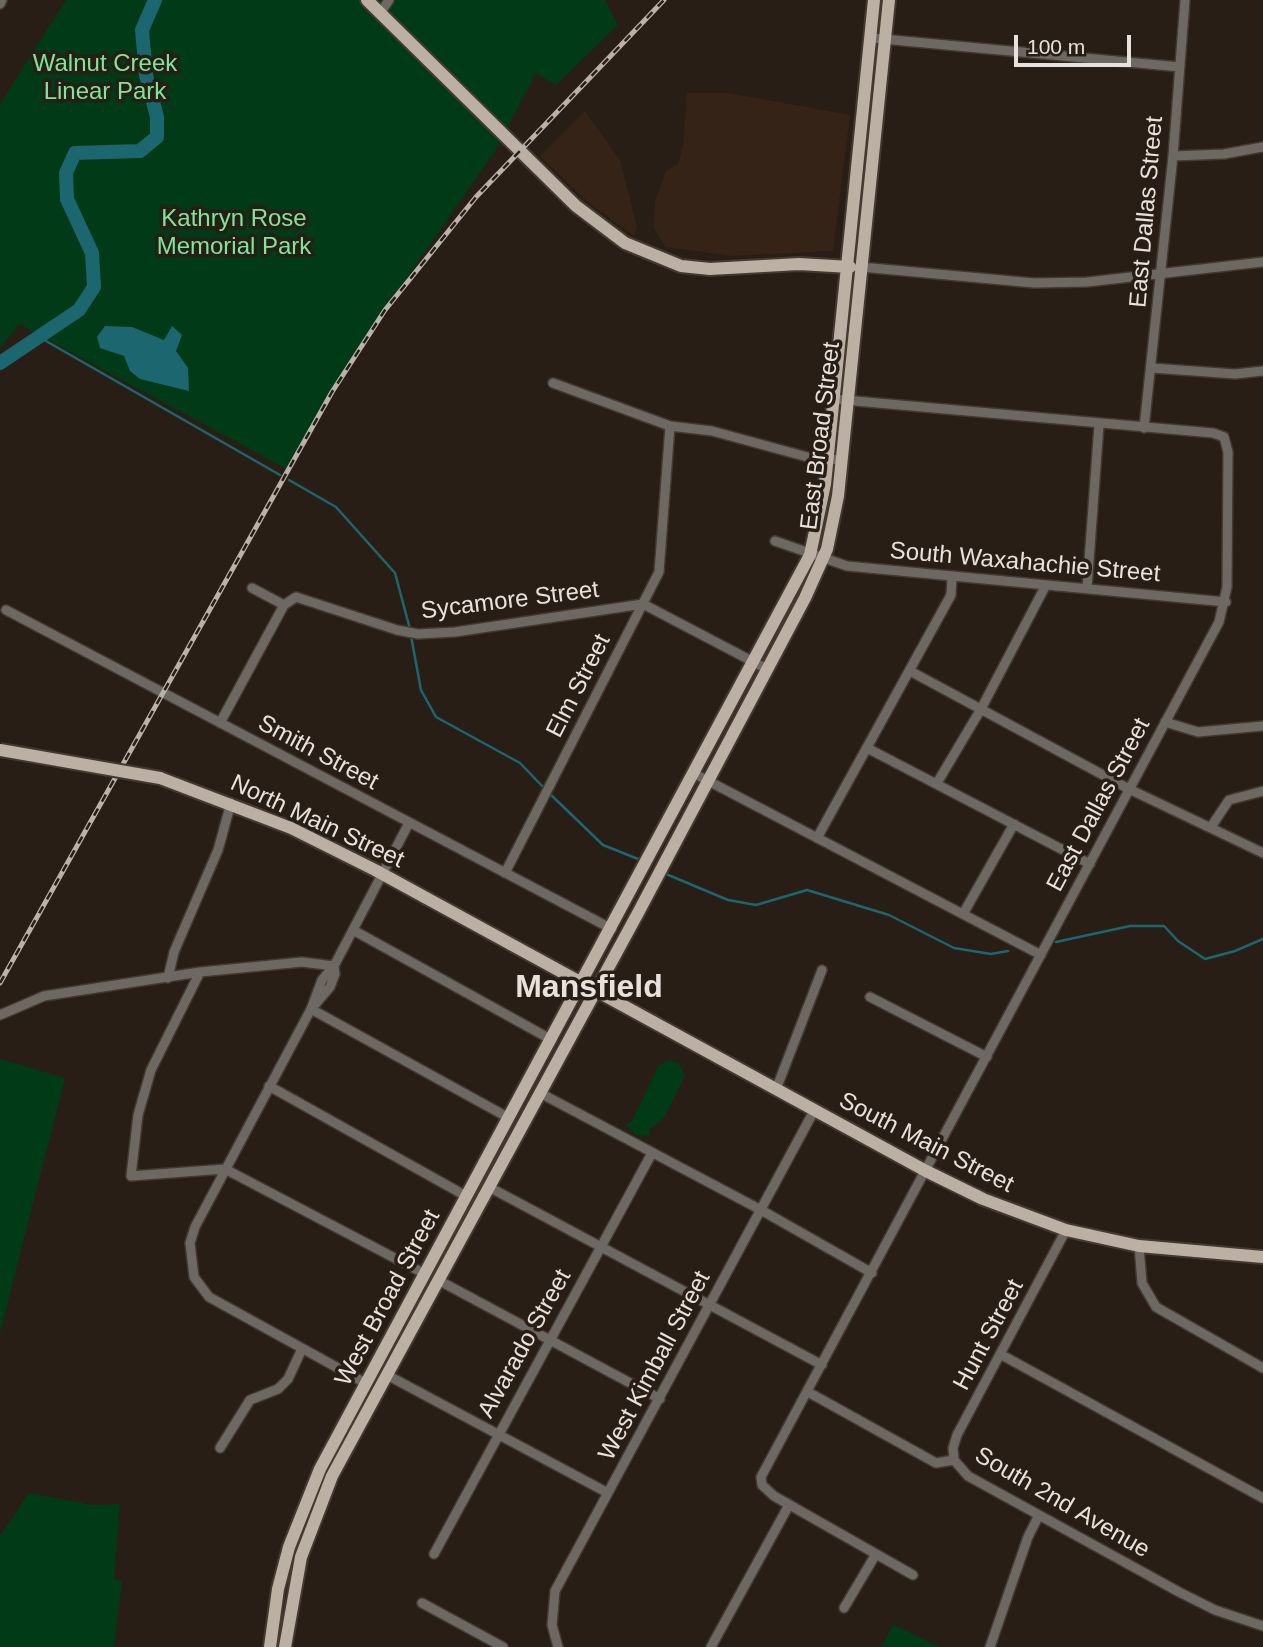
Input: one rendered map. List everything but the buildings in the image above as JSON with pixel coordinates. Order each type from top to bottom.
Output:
[{"type":"main road","points":[[367,0],[576,206],[625,243],[681,266],[710,269],[799,264],[861,267]]},
{"type":"main road","name":"East Broad Street","points":[[596,990],[767,670],[835,516],[874,140],[878,39],[874,0]]},
{"type":"main road","name":"East Broad Street","points":[[583,983],[754,663],[816,557],[860,138],[878,39],[889,0]]},
{"type":"main road","points":[[860,138],[874,140]]},
{"type":"main road","name":"North Main Street","points":[[0,750],[160,778],[231,803],[291,828],[383,874],[596,990]]},
{"type":"main road","points":[[659,841],[671,847]]},
{"type":"main road","points":[[633,890],[645,897]]},
{"type":"main road","name":"West Broad Street","points":[[285,1647],[299,1566],[332,1476],[425,1274],[583,983]]},
{"type":"main road","name":"West Broad Street","points":[[270,1647],[284,1562],[304,1502],[373,1387],[387,1375],[596,990]]},
{"type":"main road","name":"South Main Street","points":[[596,990],[926,1171],[983,1199],[1066,1230],[1139,1246],[1263,1257]]},
{"type":"main road","points":[[527,1086],[540,1093]]},
{"type":"main road","points":[[425,1274],[438,1280]]},
{"type":"main road","points":[[284,1562],[299,1566]]},
{"type":"street","points":[[381,12],[390,0]]},
{"type":"street","name":"East Dallas Street","points":[[789,1505],[762,1485],[766,1466],[872,1273],[1219,622],[1226,601],[1229,523],[1228,452],[1224,437],[1213,433],[1144,428],[1173,156],[1185,0]]},
{"type":"street","points":[[878,39],[1180,67]]},
{"type":"street","points":[[1173,156],[1224,154],[1263,147]]},
{"type":"street","points":[[861,267],[1034,283],[1087,282],[1263,262]]},
{"type":"street","points":[[1152,368],[1236,374],[1263,371]]},
{"type":"street","points":[[553,383],[670,426],[748,438],[811,458],[842,460]]},
{"type":"street","points":[[833,399],[1144,428]]},
{"type":"street","points":[[1087,588],[1099,425]]},
{"type":"street","name":"Elm Street","points":[[505,873],[659,572],[670,426]]},
{"type":"street","name":"South Waxahachie Street","points":[[775,541],[846,566],[1226,601]]},
{"type":"street","points":[[817,838],[951,596],[952,576]]},
{"type":"street","points":[[937,783],[981,709],[1046,585]]},
{"type":"street","name":"Sycamore Street","points":[[252,588],[284,604],[290,598],[303,598],[408,632],[432,634],[643,604]]},
{"type":"street","points":[[219,723],[284,604]]},
{"type":"street","points":[[643,604],[710,636],[767,670]]},
{"type":"street","name":"Smith Street","points":[[6,610],[612,929]]},
{"type":"street","points":[[910,671],[1129,789],[1263,853]]},
{"type":"street","points":[[1165,722],[1198,732],[1263,726]]},
{"type":"street","points":[[867,748],[1090,864]]},
{"type":"street","points":[[695,774],[1041,955]]},
{"type":"street","points":[[1211,827],[1229,800],[1263,791]]},
{"type":"street","points":[[169,978],[174,952],[218,850],[231,803]]},
{"type":"street","points":[[373,1387],[209,1297],[194,1277],[190,1243],[195,1227],[311,1009],[322,980],[334,966],[409,823]]},
{"type":"street","points":[[963,914],[1014,824]]},
{"type":"street","points":[[353,930],[552,1040]]},
{"type":"street","points":[[0,1014],[44,996],[200,972],[302,962],[334,966]]},
{"type":"street","points":[[777,1087],[822,970]]},
{"type":"street","points":[[200,972],[151,1070],[138,1115],[131,1177],[225,1169],[425,1274]]},
{"type":"street","points":[[870,997],[987,1057]]},
{"type":"street","points":[[311,1009],[509,1118]]},
{"type":"street","points":[[270,1086],[466,1196]]},
{"type":"street","points":[[540,1093],[761,1210],[872,1273]]},
{"type":"street","name":"West Kimball Street","points":[[558,1647],[552,1625],[555,1591],[815,1109]]},
{"type":"street","name":"Alvarado Street","points":[[434,1554],[652,1153]]},
{"type":"street","points":[[489,1186],[822,1365]]},
{"type":"street","name":"Hunt Street","points":[[954,1460],[953,1448],[957,1435],[1066,1230]]},
{"type":"street","points":[[1139,1246],[1142,1283],[1156,1307],[1263,1367]]},
{"type":"street","points":[[438,1280],[660,1399]]},
{"type":"street","points":[[220,1448],[250,1400],[278,1389],[288,1379],[302,1349]]},
{"type":"street","points":[[1000,1354],[1263,1498]]},
{"type":"street","points":[[387,1375],[608,1493]]},
{"type":"street","name":"South 2nd Avenue","points":[[808,1392],[936,1463],[954,1460],[968,1476],[1187,1597],[1263,1626]]},
{"type":"street","points":[[711,1647],[789,1505],[913,1575]]},
{"type":"street","points":[[990,1647],[1028,1537],[1039,1515]]},
{"type":"street","points":[[844,1608],[876,1554]]},
{"type":"street","points":[[422,1603],[503,1647]]},
{"type":"shaded area","points":[[687,93],[728,93],[850,115],[833,251],[732,256],[666,247],[654,229],[655,202],[666,171],[678,164],[683,147]]},
{"type":"shaded area","points":[[585,111],[620,160],[637,227],[634,236],[589,203],[540,156]]},
{"type":"green space","name":"Kathryn Rose Memorial Park","points":[[66,0],[605,0],[618,25],[556,85],[536,73],[495,151],[385,310],[288,470],[19,324],[0,349],[0,104]]},
{"type":"green space","points":[[0,1059],[65,1078],[0,1333]]},
{"type":"green space","points":[[669,1060],[679,1063],[685,1076],[664,1118],[649,1130],[650,1136],[636,1135],[626,1125],[632,1121],[659,1065]]},
{"type":"green space","points":[[29,1493],[92,1505],[120,1504],[114,1579],[122,1581],[114,1647],[0,1647],[0,1536]]},
{"type":"green space","points":[[893,1624],[939,1647],[882,1647]]},
{"type":"water","points":[[105,326],[132,327],[164,340],[172,326],[182,335],[176,351],[188,368],[189,391],[140,379],[130,371],[124,356],[100,348],[97,337]]},
{"type":"waterway","points":[[0,363],[79,310],[94,287],[92,253],[67,199],[66,173],[75,153],[140,151],[157,137],[157,117],[146,75],[142,30],[155,0]]},
{"type":"waterway","points":[[39,337],[280,475]]},
{"type":"waterway","points":[[289,480],[336,507],[395,573],[410,629]]},
{"type":"waterway","points":[[411,636],[421,690],[436,717],[520,763],[545,789]]},
{"type":"waterway","points":[[549,793],[603,845],[638,859]]},
{"type":"waterway","points":[[666,874],[728,900],[756,905],[807,890],[889,915],[954,948],[991,954],[1008,951]]},
{"type":"waterway","points":[[1056,942],[1130,926],[1164,926],[1178,941],[1205,959],[1235,951],[1263,939]]},
{"type":"railway","points":[[0,983],[332,392],[385,310],[476,197],[664,0]]},
{"type":"district","name":"Mansfield","points":[[589,988]]},
{"type":"park label","name":"Walnut Creek Linear Park","points":[[105,78]]}]
